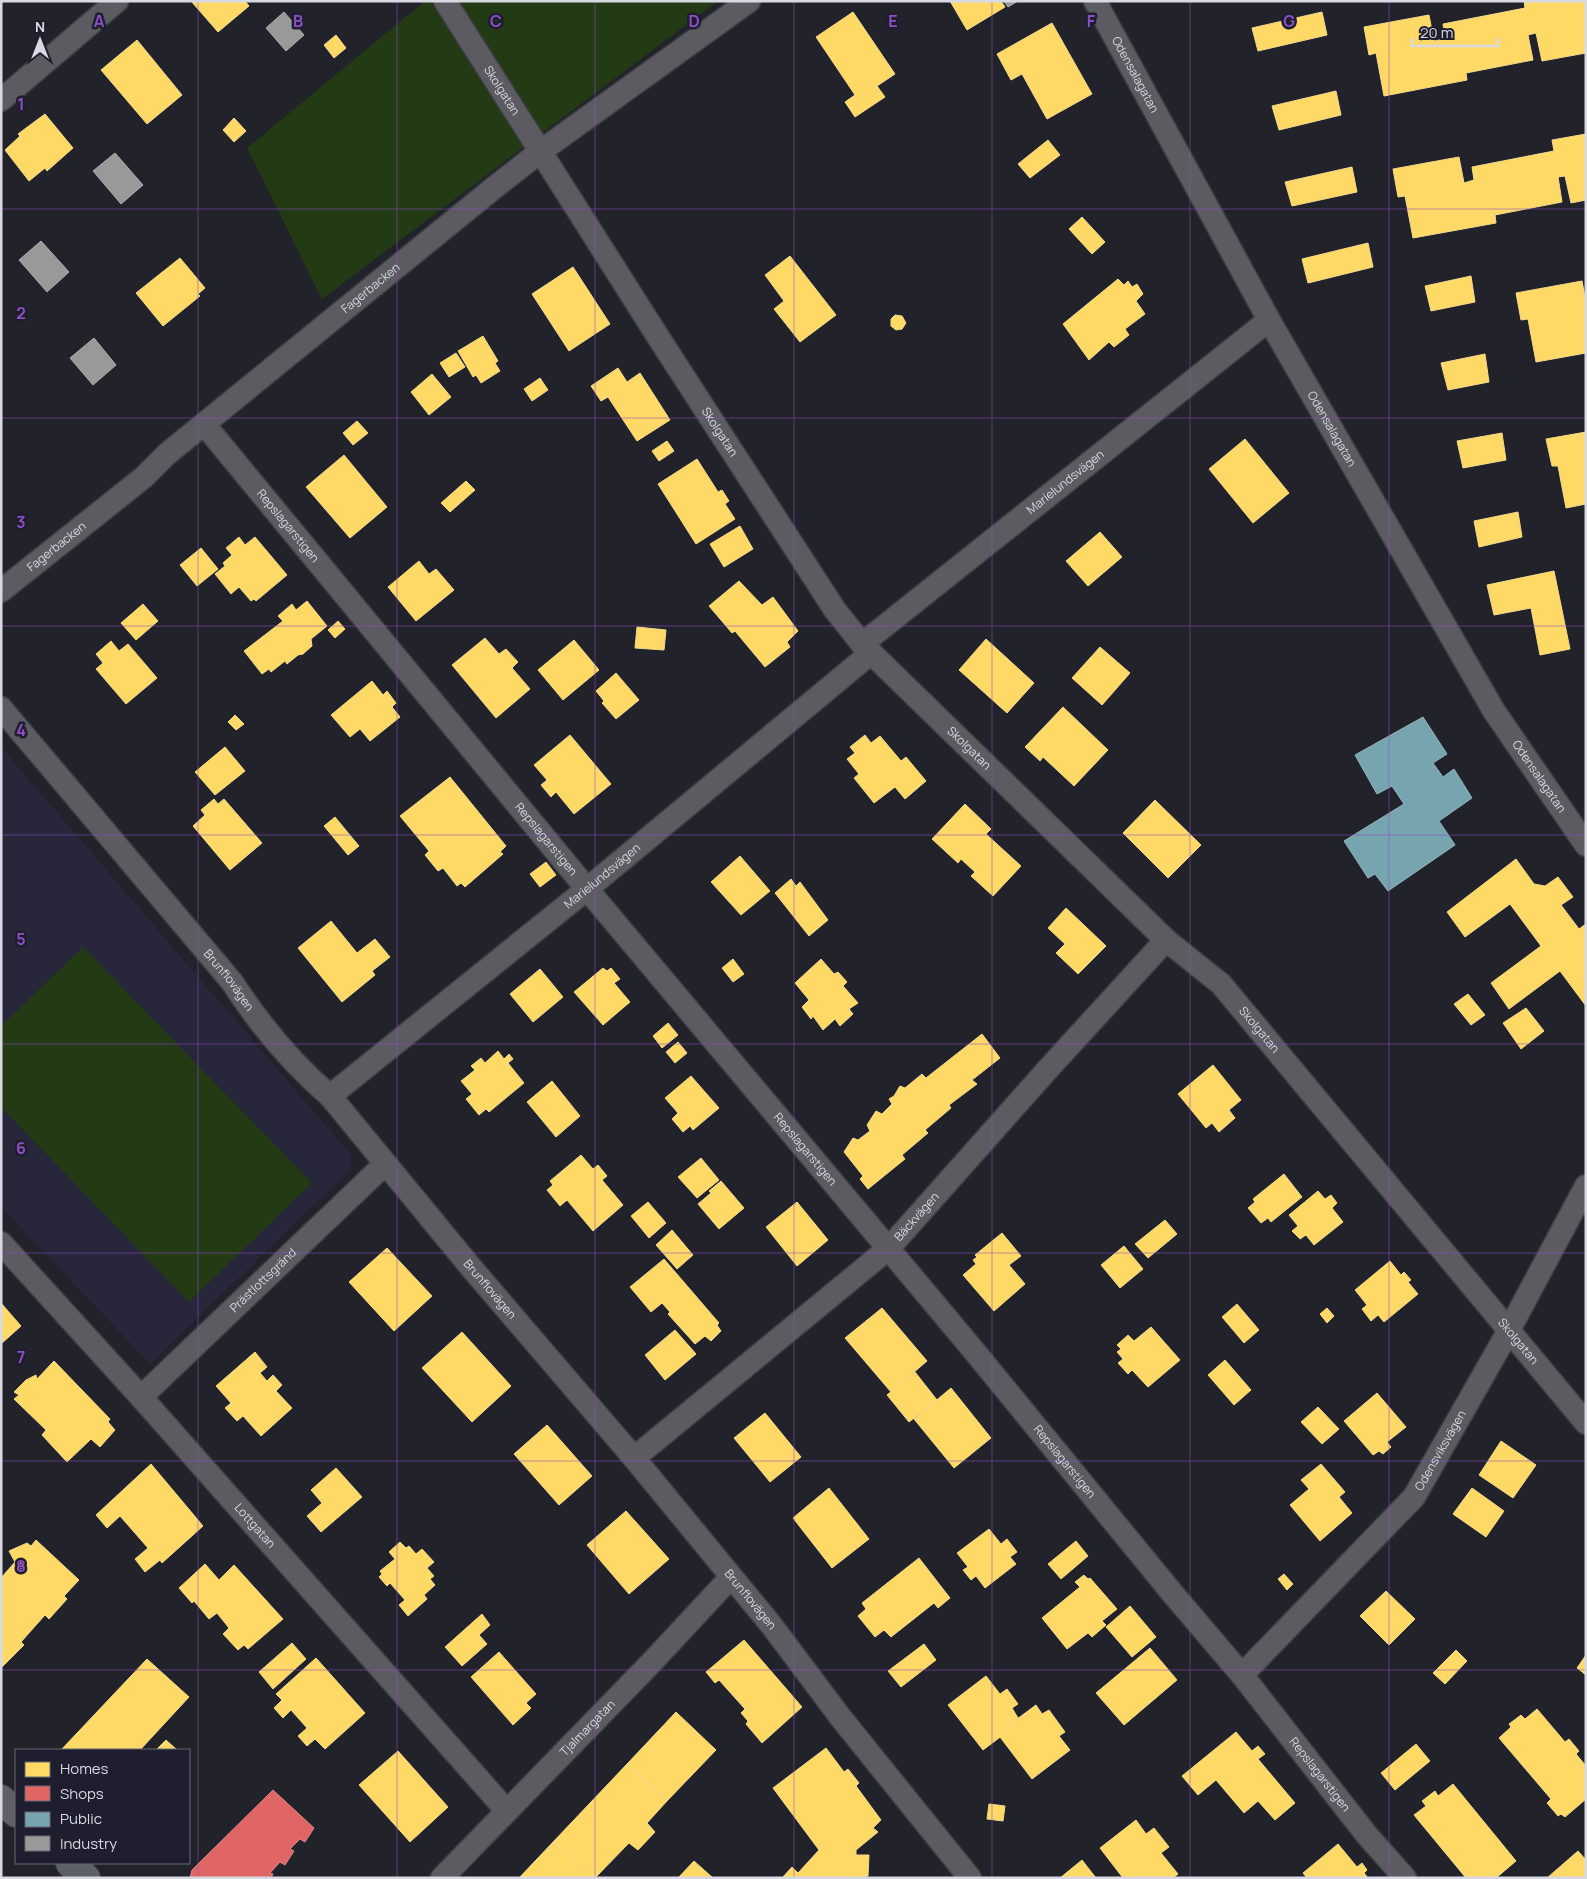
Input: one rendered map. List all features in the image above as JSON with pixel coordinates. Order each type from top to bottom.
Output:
[{"type":"main road","points":[[1,1799],[15,1812]]},
{"type":"main road","points":[[71,1864],[86,1878]]},
{"type":"street","points":[[1,100],[117,1]]},
{"type":"street","name":"Skolgatan","points":[[445,1],[662,343],[835,610],[867,649],[1166,940],[1221,984],[1508,1332],[1586,1423]]},
{"type":"street","name":"Fagerbacken","points":[[1,591],[144,476],[167,454],[495,187],[541,151],[749,1]]},
{"type":"street","name":"Odensalagatan","points":[[1095,1],[1269,320],[1494,711],[1586,845]]},
{"type":"street","name":"Marielundsvägen","points":[[330,1096],[587,889],[867,649],[1269,320]]},
{"type":"street","name":"Repslagarstigen","points":[[204,424],[587,889],[889,1248],[1173,1594],[1242,1675],[1366,1834],[1404,1878]]},
{"type":"street","name":"Brunflovägen","points":[[1,708],[232,982],[251,1012],[303,1073],[330,1096],[385,1164],[634,1458],[772,1626],[841,1718],[970,1878]]},
{"type":"street","name":"Bäckvägen","points":[[634,1458],[889,1248],[1166,940]]},
{"type":"street","name":"Prästlottsgränd","points":[[141,1397],[385,1164]]},
{"type":"street","name":"Odensviksvägen","points":[[1242,1675],[1414,1497],[1508,1332],[1586,1186]]},
{"type":"street","name":"Lottgatan","points":[[1,1243],[141,1397],[506,1810]]},
{"type":"street","name":"Tjalmargatan","points":[[442,1878],[506,1810],[652,1662],[731,1577]]},
{"type":"shaded area","points":[[1,747],[351,1155],[351,1169],[150,1364],[1,1207]]},
{"type":"green space","points":[[425,1],[718,1],[322,299],[247,148]]},
{"type":"green space","points":[[83,947],[312,1183],[189,1302],[1,1107],[1,1026]]},
{"type":"building: Homes","points":[[191,1],[245,1],[249,6],[218,32]]},
{"type":"building: Homes","points":[[950,1],[1001,1],[1005,7],[967,30]]},
{"type":"building: Homes","points":[[1524,1],[1586,1],[1586,53],[1542,61],[1536,33],[1528,35],[1533,60],[1466,73],[1467,80],[1384,96],[1376,53],[1369,55],[1364,27],[1429,15],[1434,41],[1445,39],[1443,24],[1525,8]]},
{"type":"building: Homes","points":[[853,12],[895,74],[877,86],[885,97],[855,117],[845,102],[855,95],[816,37]]},
{"type":"building: Homes","points":[[1322,12],[1327,35],[1258,51],[1252,28]]},
{"type":"building: Homes","points":[[1052,23],[1092,94],[1047,119],[1022,74],[1011,80],[997,54]]},
{"type":"building: Homes","points":[[336,35],[346,48],[334,58],[324,45]]},
{"type":"building: Homes","points":[[137,40],[182,95],[147,124],[101,70]]},
{"type":"building: Homes","points":[[1336,91],[1341,115],[1279,130],[1272,106]]},
{"type":"building: Homes","points":[[45,114],[73,148],[47,171],[45,168],[29,181],[5,150],[20,136],[18,134]]},
{"type":"building: Homes","points":[[234,118],[246,131],[234,142],[223,130]]},
{"type":"building: Homes","points":[[1586,134],[1586,200],[1571,203],[1565,176],[1558,177],[1562,202],[1495,215],[1496,223],[1413,238],[1405,196],[1398,197],[1393,169],[1459,157],[1464,183],[1474,180],[1472,167],[1554,151],[1552,140]]},
{"type":"building: Homes","points":[[1048,140],[1060,155],[1030,178],[1018,164]]},
{"type":"building: Homes","points":[[1352,167],[1357,192],[1292,206],[1285,182]]},
{"type":"building: Homes","points":[[1082,217],[1105,242],[1092,254],[1069,229]]},
{"type":"building: Homes","points":[[1368,243],[1373,267],[1308,283],[1302,259]]},
{"type":"building: Homes","points":[[790,256],[836,315],[800,342],[774,309],[784,301],[765,275]]},
{"type":"building: Homes","points":[[180,258],[205,288],[198,294],[200,296],[163,326],[136,293]]},
{"type":"building: Homes","points":[[573,267],[610,324],[569,351],[532,294]]},
{"type":"building: Homes","points":[[1471,276],[1475,302],[1431,311],[1425,286]]},
{"type":"building: Homes","points":[[1118,279],[1124,285],[1128,281],[1132,287],[1137,284],[1143,294],[1136,301],[1145,314],[1125,329],[1129,335],[1114,347],[1109,342],[1089,360],[1063,324]]},
{"type":"building: Homes","points":[[1582,281],[1586,302],[1586,353],[1536,362],[1528,319],[1521,320],[1516,293]]},
{"type":"building: Homes","points":[[895,315],[902,316],[906,323],[902,329],[896,330],[891,326],[891,319]]},
{"type":"building: Homes","points":[[483,336],[498,361],[495,363],[500,371],[481,383],[476,375],[473,377],[458,351]]},
{"type":"building: Homes","points":[[456,353],[465,367],[449,377],[440,363]]},
{"type":"building: Homes","points":[[1485,354],[1489,382],[1448,390],[1441,363]]},
{"type":"building: Homes","points":[[618,368],[627,382],[640,373],[670,420],[637,441],[608,397],[601,401],[591,386]]},
{"type":"building: Homes","points":[[432,374],[451,397],[429,415],[411,392]]},
{"type":"building: Homes","points":[[540,378],[548,390],[532,401],[524,389]]},
{"type":"building: Homes","points":[[357,421],[368,433],[353,445],[343,433]]},
{"type":"building: Homes","points":[[1586,432],[1586,504],[1566,508],[1558,466],[1552,466],[1546,439]]},
{"type":"building: Homes","points":[[1502,433],[1506,460],[1463,468],[1457,441]]},
{"type":"building: Homes","points":[[1245,439],[1289,493],[1253,523],[1209,469]]},
{"type":"building: Homes","points":[[667,441],[674,451],[659,461],[652,451]]},
{"type":"building: Homes","points":[[344,455],[387,507],[350,538],[306,487]]},
{"type":"building: Homes","points":[[697,459],[718,492],[722,490],[729,501],[725,504],[735,519],[696,544],[658,484]]},
{"type":"building: Homes","points":[[466,481],[475,490],[450,512],[441,503]]},
{"type":"building: Homes","points":[[1518,512],[1522,537],[1479,547],[1474,521]]},
{"type":"building: Homes","points":[[740,526],[753,549],[724,567],[710,544]]},
{"type":"building: Homes","points":[[1100,532],[1122,557],[1088,586],[1066,561]]},
{"type":"building: Homes","points":[[239,537],[245,545],[255,537],[287,575],[256,601],[254,599],[251,601],[239,587],[231,594],[215,574],[225,566],[223,563],[232,555],[226,548]]},
{"type":"building: Homes","points":[[201,548],[218,569],[197,586],[180,565]]},
{"type":"building: Homes","points":[[419,561],[429,574],[436,569],[454,590],[416,621],[388,587]]},
{"type":"building: Homes","points":[[1554,571],[1570,649],[1540,655],[1531,608],[1494,615],[1487,585]]},
{"type":"building: Homes","points":[[739,581],[762,605],[773,597],[798,631],[787,642],[790,647],[765,667],[735,631],[732,633],[709,606]]},
{"type":"building: Homes","points":[[307,601],[327,626],[311,639],[312,646],[303,654],[298,655],[287,664],[285,661],[271,672],[269,669],[262,674],[244,651],[283,621],[278,616],[292,604],[296,610]]},
{"type":"building: Homes","points":[[143,604],[158,621],[136,640],[121,623]]},
{"type":"building: Homes","points":[[338,621],[345,629],[335,638],[328,630]]},
{"type":"building: Homes","points":[[637,627],[666,630],[664,650],[635,648]]},
{"type":"building: Homes","points":[[485,638],[499,654],[506,649],[518,662],[512,668],[530,689],[496,718],[452,665]]},
{"type":"building: Homes","points":[[986,639],[1034,683],[1007,713],[959,670]]},
{"type":"building: Homes","points":[[574,640],[599,670],[563,700],[538,670]]},
{"type":"building: Homes","points":[[111,641],[119,651],[128,644],[157,678],[126,704],[96,669],[103,663],[96,654]]},
{"type":"building: Homes","points":[[1100,647],[1130,673],[1102,705],[1072,678]]},
{"type":"building: Homes","points":[[616,673],[639,700],[616,719],[602,703],[604,701],[596,691]]},
{"type":"building: Homes","points":[[372,681],[383,695],[387,691],[396,703],[392,707],[400,717],[370,741],[360,729],[350,737],[331,715]]},
{"type":"building: Homes","points":[[1063,707],[1108,750],[1074,786],[1043,757],[1040,761],[1025,747]]},
{"type":"building: Homes","points":[[235,715],[244,724],[236,730],[228,722]]},
{"type":"building: Homes","points":[[570,735],[611,784],[574,814],[556,792],[551,797],[541,785],[547,780],[534,765]]},
{"type":"building: Homes","points":[[865,735],[871,743],[880,736],[901,761],[906,757],[926,781],[905,799],[895,787],[874,803],[854,778],[859,774],[847,759],[855,753],[850,747]]},
{"type":"building: Homes","points":[[225,747],[245,771],[215,795],[195,772]]},
{"type":"building: Homes","points":[[450,777],[506,846],[500,852],[503,854],[465,887],[461,883],[457,886],[443,868],[438,871],[425,855],[429,851],[400,816]]},
{"type":"building: Homes","points":[[214,799],[218,804],[224,799],[262,843],[230,870],[193,826],[205,815],[201,810]]},
{"type":"building: Homes","points":[[1155,800],[1201,845],[1168,878],[1123,833]]},
{"type":"building: Homes","points":[[965,804],[991,829],[986,834],[1021,866],[993,896],[971,876],[975,872],[961,859],[958,863],[932,839]]},
{"type":"building: Homes","points":[[335,817],[349,834],[338,843],[324,826]]},
{"type":"building: Homes","points":[[349,834],[359,846],[348,855],[338,843]]},
{"type":"building: Homes","points":[[740,856],[770,891],[741,915],[711,882]]},
{"type":"building: Homes","points":[[1516,859],[1534,884],[1545,886],[1558,877],[1573,897],[1561,905],[1579,929],[1586,924],[1586,1006],[1560,971],[1509,1009],[1491,983],[1541,946],[1510,904],[1465,937],[1447,912]]},
{"type":"building: Homes","points":[[546,862],[556,875],[540,887],[530,874]]},
{"type":"building: Homes","points":[[791,879],[796,886],[800,882],[828,920],[809,936],[775,893]]},
{"type":"building: Homes","points":[[1066,908],[1106,946],[1078,974],[1056,953],[1065,944],[1048,928]]},
{"type":"building: Homes","points":[[331,921],[357,953],[375,939],[390,957],[372,971],[375,975],[342,1002],[298,948]]},
{"type":"building: Homes","points":[[733,959],[744,974],[733,982],[722,968]]},
{"type":"building: Homes","points":[[821,959],[834,974],[838,972],[847,982],[843,986],[858,1003],[849,1009],[853,1014],[840,1026],[835,1019],[823,1030],[813,1016],[811,1019],[802,1007],[809,1000],[795,983]]},
{"type":"building: Homes","points":[[603,968],[607,971],[611,968],[620,979],[614,983],[630,1002],[603,1025],[574,992]]},
{"type":"building: Homes","points":[[540,969],[563,997],[533,1022],[510,994]]},
{"type":"building: Homes","points":[[1468,994],[1485,1015],[1471,1025],[1454,1004]]},
{"type":"building: Homes","points":[[1526,1008],[1544,1031],[1521,1049],[1503,1023]]},
{"type":"building: Homes","points":[[668,1023],[678,1035],[662,1048],[653,1036]]},
{"type":"building: Homes","points":[[982,1034],[1000,1058],[972,1080],[977,1084],[949,1105],[951,1108],[925,1130],[928,1133],[902,1155],[905,1159],[868,1189],[860,1179],[863,1176],[844,1152],[853,1138],[858,1140],[870,1131],[867,1125],[876,1111],[882,1114],[892,1104],[889,1099],[894,1096],[900,1086],[905,1088],[922,1074],[926,1078]]},
{"type":"building: Homes","points":[[678,1042],[687,1053],[675,1063],[666,1052]]},
{"type":"building: Homes","points":[[498,1051],[504,1059],[509,1054],[513,1059],[508,1063],[524,1083],[489,1112],[486,1109],[479,1115],[466,1099],[472,1094],[461,1081],[475,1070],[471,1066],[481,1058],[485,1063]]},
{"type":"building: Homes","points":[[1213,1065],[1241,1100],[1229,1110],[1235,1118],[1219,1132],[1212,1123],[1206,1128],[1178,1094]]},
{"type":"building: Homes","points":[[691,1076],[719,1108],[693,1130],[690,1126],[683,1132],[672,1119],[678,1113],[665,1098]]},
{"type":"building: Homes","points":[[552,1081],[580,1116],[556,1137],[527,1102]]},
{"type":"building: Homes","points":[[581,1155],[593,1169],[598,1165],[607,1176],[602,1180],[623,1205],[593,1231],[567,1200],[560,1206],[547,1190],[553,1185],[550,1181]]},
{"type":"building: Homes","points":[[701,1158],[719,1180],[697,1198],[678,1177]]},
{"type":"building: Homes","points":[[1284,1174],[1302,1197],[1271,1222],[1268,1218],[1261,1223],[1248,1208],[1255,1202],[1253,1199]]},
{"type":"building: Homes","points":[[721,1181],[744,1208],[719,1229],[698,1204]]},
{"type":"building: Homes","points":[[1318,1191],[1325,1199],[1331,1195],[1337,1203],[1332,1208],[1343,1222],[1314,1245],[1306,1235],[1300,1239],[1292,1231],[1298,1226],[1289,1215]]},
{"type":"building: Homes","points":[[648,1202],[666,1223],[649,1238],[631,1216]]},
{"type":"building: Homes","points":[[797,1202],[828,1240],[797,1266],[766,1227]]},
{"type":"building: Homes","points":[[1165,1220],[1177,1234],[1148,1258],[1135,1244]]},
{"type":"building: Homes","points":[[672,1230],[693,1255],[677,1269],[656,1245]]},
{"type":"building: Homes","points":[[1002,1233],[1021,1256],[1009,1265],[1025,1284],[994,1311],[963,1275],[976,1264],[973,1260],[977,1257],[975,1255]]},
{"type":"building: Homes","points":[[1124,1246],[1143,1269],[1120,1288],[1101,1265]]},
{"type":"building: Homes","points":[[387,1248],[432,1296],[394,1331],[349,1282]]},
{"type":"building: Homes","points":[[664,1259],[719,1323],[717,1325],[721,1331],[711,1341],[705,1336],[695,1344],[668,1314],[670,1312],[662,1303],[651,1312],[630,1287]]},
{"type":"building: Homes","points":[[1390,1261],[1401,1275],[1404,1272],[1411,1280],[1408,1282],[1418,1294],[1384,1322],[1378,1315],[1371,1321],[1362,1309],[1367,1305],[1355,1290]]},
{"type":"building: Homes","points":[[1,1303],[21,1326],[1,1344]]},
{"type":"building: Homes","points":[[1237,1304],[1259,1330],[1244,1343],[1222,1317]]},
{"type":"building: Homes","points":[[882,1308],[927,1361],[891,1392],[845,1338]]},
{"type":"building: Homes","points":[[1327,1308],[1334,1316],[1327,1323],[1320,1314]]},
{"type":"building: Homes","points":[[1151,1327],[1180,1360],[1148,1387],[1132,1370],[1128,1374],[1118,1363],[1123,1359],[1117,1352],[1121,1349],[1117,1345],[1128,1335],[1134,1341]]},
{"type":"building: Homes","points":[[675,1330],[696,1354],[665,1380],[645,1355]]},
{"type":"building: Homes","points":[[462,1332],[511,1386],[472,1422],[422,1368]]},
{"type":"building: Homes","points":[[255,1352],[267,1367],[260,1373],[267,1381],[273,1375],[282,1385],[276,1391],[292,1408],[261,1436],[243,1416],[237,1421],[225,1408],[231,1403],[216,1386]]},
{"type":"building: Homes","points":[[1225,1360],[1251,1390],[1234,1405],[1208,1375]]},
{"type":"building: Homes","points":[[54,1361],[110,1419],[108,1422],[115,1430],[100,1447],[91,1439],[67,1462],[42,1435],[46,1430],[14,1399],[19,1395],[14,1392],[26,1380],[36,1375],[37,1379]]},
{"type":"building: Homes","points":[[915,1372],[937,1400],[909,1422],[887,1395]]},
{"type":"building: Homes","points":[[951,1388],[991,1438],[954,1468],[914,1419]]},
{"type":"building: Homes","points":[[1377,1393],[1406,1427],[1387,1442],[1391,1447],[1383,1454],[1379,1451],[1373,1455],[1344,1421]]},
{"type":"building: Homes","points":[[1318,1407],[1339,1429],[1322,1444],[1301,1422]]},
{"type":"building: Homes","points":[[765,1413],[801,1457],[770,1482],[734,1438]]},
{"type":"building: Homes","points":[[547,1425],[592,1476],[559,1505],[514,1454]]},
{"type":"building: Homes","points":[[1501,1441],[1536,1465],[1513,1498],[1479,1475]]},
{"type":"building: Homes","points":[[151,1464],[203,1526],[162,1563],[160,1560],[145,1572],[135,1559],[148,1548],[120,1516],[107,1528],[96,1515]]},
{"type":"building: Homes","points":[[1321,1464],[1345,1492],[1339,1497],[1352,1513],[1320,1541],[1290,1505],[1309,1489],[1301,1480]]},
{"type":"building: Homes","points":[[336,1468],[362,1497],[321,1532],[307,1516],[322,1503],[311,1490]]},
{"type":"building: Homes","points":[[829,1488],[869,1539],[832,1568],[793,1518]]},
{"type":"building: Homes","points":[[1472,1488],[1504,1511],[1486,1537],[1453,1514]]},
{"type":"building: Homes","points":[[626,1511],[669,1559],[629,1594],[587,1545]]},
{"type":"building: Homes","points":[[989,1529],[1001,1544],[1007,1539],[1017,1552],[1010,1557],[1016,1564],[985,1588],[976,1576],[971,1580],[963,1570],[968,1567],[957,1553]]},
{"type":"building: Homes","points":[[36,1540],[79,1580],[64,1596],[67,1599],[49,1619],[45,1615],[21,1642],[24,1645],[2,1667],[1,1578],[15,1562],[9,1551],[27,1543],[31,1546]]},
{"type":"building: Homes","points":[[1076,1541],[1088,1556],[1061,1579],[1048,1564]]},
{"type":"building: Homes","points":[[400,1542],[406,1548],[409,1546],[416,1554],[422,1549],[434,1562],[427,1568],[434,1576],[430,1579],[435,1585],[424,1595],[427,1599],[408,1616],[399,1605],[405,1600],[390,1583],[387,1586],[379,1577],[382,1574],[380,1571],[395,1559],[389,1552]]},
{"type":"building: Homes","points":[[919,1558],[950,1598],[938,1608],[934,1603],[891,1637],[884,1630],[875,1637],[858,1616],[866,1609],[862,1603]]},
{"type":"building: Homes","points":[[205,1564],[219,1580],[234,1565],[283,1619],[248,1649],[244,1645],[238,1650],[223,1634],[229,1628],[217,1613],[209,1619],[194,1601],[192,1603],[179,1588]]},
{"type":"building: Homes","points":[[1284,1574],[1293,1584],[1287,1590],[1278,1579]]},
{"type":"building: Homes","points":[[1084,1575],[1088,1579],[1090,1578],[1117,1609],[1102,1621],[1106,1625],[1092,1637],[1088,1633],[1067,1649],[1042,1618],[1080,1587],[1075,1582]]},
{"type":"building: Homes","points":[[1386,1591],[1415,1619],[1389,1645],[1360,1616]]},
{"type":"building: Homes","points":[[1130,1606],[1156,1637],[1132,1657],[1106,1627]]},
{"type":"building: Homes","points":[[482,1614],[490,1625],[479,1635],[487,1644],[462,1666],[445,1647]]},
{"type":"building: Homes","points":[[744,1640],[802,1707],[762,1743],[746,1724],[748,1721],[741,1713],[745,1709],[719,1680],[715,1683],[706,1672]]},
{"type":"building: Homes","points":[[292,1643],[306,1659],[273,1689],[259,1672]]},
{"type":"building: Homes","points":[[924,1644],[936,1660],[901,1687],[888,1671]]},
{"type":"building: Homes","points":[[1150,1648],[1177,1680],[1124,1725],[1096,1693]]},
{"type":"building: Homes","points":[[1456,1650],[1467,1661],[1445,1684],[1433,1673]]},
{"type":"building: Homes","points":[[499,1652],[536,1694],[526,1703],[531,1708],[513,1725],[471,1677]]},
{"type":"building: Homes","points":[[1586,1655],[1586,1675],[1577,1668]]},
{"type":"building: Homes","points":[[316,1658],[365,1713],[325,1749],[315,1739],[307,1746],[298,1736],[307,1728],[291,1710],[283,1718],[274,1708],[282,1700],[276,1694]]},
{"type":"building: Homes","points":[[147,1659],[189,1697],[141,1749],[62,1749]]},
{"type":"building: Homes","points":[[986,1676],[1000,1694],[1007,1689],[1018,1704],[1012,1708],[1018,1718],[1009,1725],[1011,1729],[983,1750],[948,1705]]},
{"type":"building: Homes","points":[[1036,1705],[1042,1714],[1049,1710],[1065,1732],[1059,1736],[1070,1750],[1032,1779],[1000,1737],[1011,1729],[1009,1725]]},
{"type":"building: Homes","points":[[1537,1709],[1565,1742],[1569,1739],[1579,1751],[1576,1754],[1586,1766],[1586,1799],[1565,1817],[1561,1814],[1558,1816],[1547,1803],[1551,1799],[1499,1738],[1511,1727],[1509,1724],[1521,1715],[1525,1719]]},
{"type":"building: Homes","points":[[676,1712],[716,1750],[667,1801],[627,1764]]},
{"type":"building: Homes","points":[[1236,1732],[1252,1751],[1258,1746],[1265,1754],[1258,1759],[1295,1803],[1275,1820],[1258,1801],[1244,1813],[1216,1780],[1198,1795],[1182,1776]]},
{"type":"building: Homes","points":[[166,1740],[176,1749],[157,1749]]},
{"type":"building: Homes","points":[[1416,1744],[1430,1761],[1395,1790],[1381,1773]]},
{"type":"building: Homes","points":[[826,1748],[844,1772],[848,1769],[859,1783],[856,1786],[881,1820],[873,1828],[878,1832],[856,1850],[856,1855],[869,1855],[868,1876],[852,1878],[782,1878],[792,1867],[798,1873],[819,1850],[773,1788]]},
{"type":"building: Homes","points":[[398,1751],[448,1807],[410,1842],[359,1785]]},
{"type":"building: Homes","points":[[627,1764],[667,1801],[647,1823],[655,1832],[638,1850],[629,1843],[595,1878],[554,1841]]},
{"type":"building: Homes","points":[[1453,1784],[1516,1861],[1496,1878],[1466,1878],[1414,1815],[1426,1806],[1422,1801],[1435,1791],[1438,1796]]},
{"type":"building: Homes","points":[[989,1804],[1005,1806],[1003,1821],[987,1819]]},
{"type":"building: Homes","points":[[1136,1820],[1146,1834],[1154,1828],[1169,1847],[1161,1853],[1178,1874],[1173,1878],[1123,1878],[1100,1848]]},
{"type":"building: Homes","points":[[554,1841],[595,1878],[519,1878]]},
{"type":"building: Homes","points":[[1338,1844],[1357,1867],[1362,1863],[1367,1870],[1364,1873],[1368,1878],[1307,1878],[1303,1873]]},
{"type":"building: Homes","points":[[1578,1851],[1586,1860],[1586,1878],[1547,1878]]},
{"type":"building: Homes","points":[[1082,1860],[1096,1878],[1060,1878]]},
{"type":"building: Homes","points":[[694,1861],[713,1878],[678,1878]]},
{"type":"building: Shops","points":[[273,1790],[314,1828],[305,1842],[300,1839],[290,1849],[294,1851],[285,1865],[280,1862],[270,1873],[273,1874],[271,1878],[190,1878],[192,1870]]},
{"type":"building: Public","points":[[1423,717],[1447,754],[1433,763],[1443,777],[1454,769],[1472,798],[1439,821],[1455,845],[1388,891],[1375,874],[1368,878],[1344,841],[1404,804],[1392,786],[1377,794],[1355,755]]},
{"type":"building: Industry","points":[[1004,1],[1018,1],[1008,7]]},
{"type":"building: Industry","points":[[284,12],[304,35],[286,51],[266,28]]},
{"type":"building: Industry","points":[[115,153],[143,185],[121,204],[93,171]]},
{"type":"building: Industry","points":[[41,241],[69,272],[47,292],[19,260]]},
{"type":"building: Industry","points":[[94,338],[116,365],[93,385],[70,358]]}]
